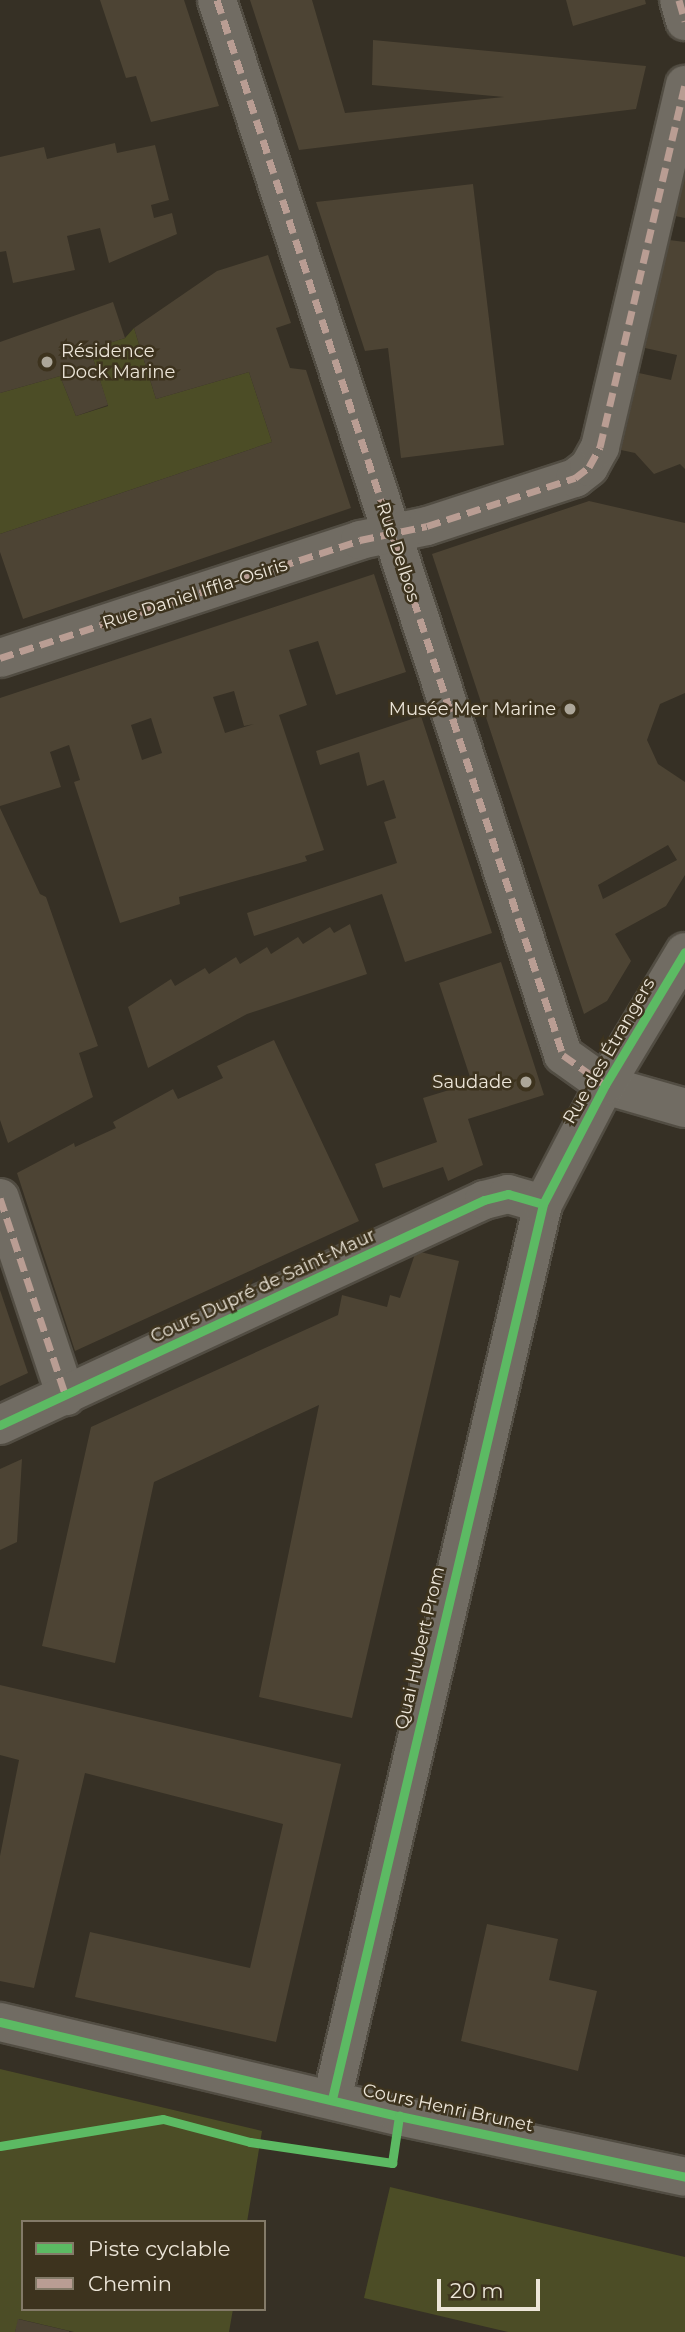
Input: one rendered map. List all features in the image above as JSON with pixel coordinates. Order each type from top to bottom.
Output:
[{"type":"street","name":"Rue Delbos","points":[[217,0],[563,1055],[605,1085],[685,1108]]},
{"type":"street","points":[[680,0],[685,21]]},
{"type":"street","name":"Rue Daniel Iffla-Osiris","points":[[0,658],[391,532],[426,526],[563,482],[589,467],[600,447],[685,85]]},
{"type":"street","name":"Rue des Étrangers","points":[[544,1204],[605,1085],[685,952]]},
{"type":"street","name":"Cours Dupré de Saint-Maur","points":[[0,1425],[484,1200],[508,1194],[544,1204]]},
{"type":"street","points":[[0,1198],[66,1395]]},
{"type":"street","name":"Quai Hubert Prom","points":[[332,2099],[544,1204]]},
{"type":"street","name":"Cours Henri Brunet","points":[[0,2022],[685,2177]]},
{"type":"green space","points":[[134,328],[156,399],[249,372],[272,442],[0,534],[0,393],[60,376],[76,416],[108,406],[90,349],[125,338]]},
{"type":"green space","points":[[0,2069],[262,2131],[247,2220],[21,2220],[21,2311],[233,2311],[229,2332],[74,2332],[19,2319],[15,2332],[0,2332]]},
{"type":"green space","points":[[390,2187],[685,2257],[685,2332],[508,2332],[364,2298]]},
{"type":"building","points":[[100,0],[184,0],[219,106],[151,122],[136,76],[126,78]]},
{"type":"building","points":[[250,0],[312,0],[345,113],[504,97],[372,85],[373,40],[646,66],[636,109],[299,150]]},
{"type":"building","points":[[566,0],[645,0],[646,4],[573,26]]},
{"type":"building","points":[[115,143],[117,153],[155,145],[169,200],[151,205],[154,218],[172,213],[177,234],[109,263],[100,228],[67,236],[75,270],[13,283],[6,251],[0,252],[0,157],[44,147],[47,159]]},
{"type":"building","points":[[685,179],[685,218],[675,216]]},
{"type":"building","points":[[473,184],[504,445],[401,458],[388,348],[365,351],[316,202]]},
{"type":"building","points":[[669,240],[685,242],[685,469],[680,464],[654,474],[635,453],[621,450],[639,373],[671,380],[677,355],[645,348]]},
{"type":"building","points":[[268,255],[291,323],[276,328],[290,368],[306,370],[351,508],[23,619],[0,552],[0,534],[272,442],[249,372],[156,399],[134,328],[217,271]]},
{"type":"building","name":"Résidence Dock Marine","points":[[113,302],[125,338],[90,349],[108,405],[76,416],[60,376],[0,393],[0,342]]},
{"type":"building","name":"Musée Mer Marine","points":[[589,501],[685,523],[685,693],[660,704],[647,740],[658,764],[685,782],[685,875],[666,906],[615,934],[631,961],[607,1001],[584,1014],[432,554]],"holes":[[[668,845],[677,860],[603,899],[598,885]]]},
{"type":"building","points":[[374,574],[406,672],[336,695],[318,641],[289,650],[307,705],[279,715],[324,850],[305,856],[307,861],[179,897],[180,904],[120,923],[74,782],[80,780],[69,745],[50,752],[61,787],[0,806],[0,698]],"holes":[[[234,691],[244,726],[254,724],[225,733],[213,697]],[[151,718],[162,753],[142,760],[131,725]]]},
{"type":"building","points":[[421,716],[492,933],[405,962],[382,894],[254,936],[247,913],[397,863],[384,822],[396,818],[384,780],[367,786],[359,752],[320,765],[316,751]]},
{"type":"building","points":[[0,808],[40,894],[46,897],[98,1046],[79,1053],[93,1097],[8,1143],[0,1120]]},
{"type":"building","points":[[350,924],[367,974],[247,1014],[148,1068],[128,1007],[171,979],[175,986],[205,968],[209,974],[236,957],[240,964],[267,947],[271,954],[298,937],[303,944],[330,927],[334,933]]},
{"type":"building","points":[[501,962],[544,1095],[468,1119],[483,1165],[448,1181],[443,1167],[383,1188],[375,1164],[437,1142],[423,1098],[472,1083],[439,983]]},
{"type":"building","points":[[274,1040],[359,1221],[75,1351],[17,1173],[74,1143],[75,1147],[116,1128],[113,1122],[173,1089],[178,1099],[223,1078],[217,1066]]},
{"type":"building","points":[[416,1251],[459,1261],[352,1718],[259,1697],[319,1405],[154,1482],[115,1663],[42,1646],[91,1427],[338,1315],[342,1295],[387,1307],[390,1295],[400,1298]]},
{"type":"building","points":[[0,1290],[28,1373],[0,1386]]},
{"type":"building","points":[[22,1459],[17,1542],[0,1550],[0,1469]]},
{"type":"building","points":[[0,1685],[341,1764],[276,2042],[75,1997],[90,1932],[250,1968],[283,1824],[85,1773],[34,1988],[0,1981],[0,1856],[19,1760],[0,1755]]},
{"type":"building","points":[[487,1924],[558,1939],[549,1980],[597,1991],[578,2071],[461,2041]]},
{"type":"building","points":[[18,2319],[69,2331],[69,2332],[15,2332]]},
{"type":"marked path","points":[[217,0],[563,1055],[605,1085]]},
{"type":"marked path","points":[[679,0],[685,21]]},
{"type":"marked path","points":[[0,658],[360,540],[427,526],[575,478],[589,467],[600,447],[685,85]]},
{"type":"marked path","points":[[0,1198],[66,1396]]},
{"type":"cycle path","points":[[332,2099],[543,1204],[605,1085],[685,952]]},
{"type":"cycle path","points":[[0,1425],[484,1200],[508,1194],[543,1204]]},
{"type":"cycle path","points":[[0,2022],[399,2116],[685,2177]]},
{"type":"cycle path","points":[[0,2146],[163,2119],[250,2142],[392,2163],[399,2116]]},
{"type":"place","name":"Résidence Dock Marine","points":[[47,362]]},
{"type":"place","name":"Musée Mer Marine","points":[[570,709]]},
{"type":"place","name":"Saudade","points":[[526,1082]]}]
